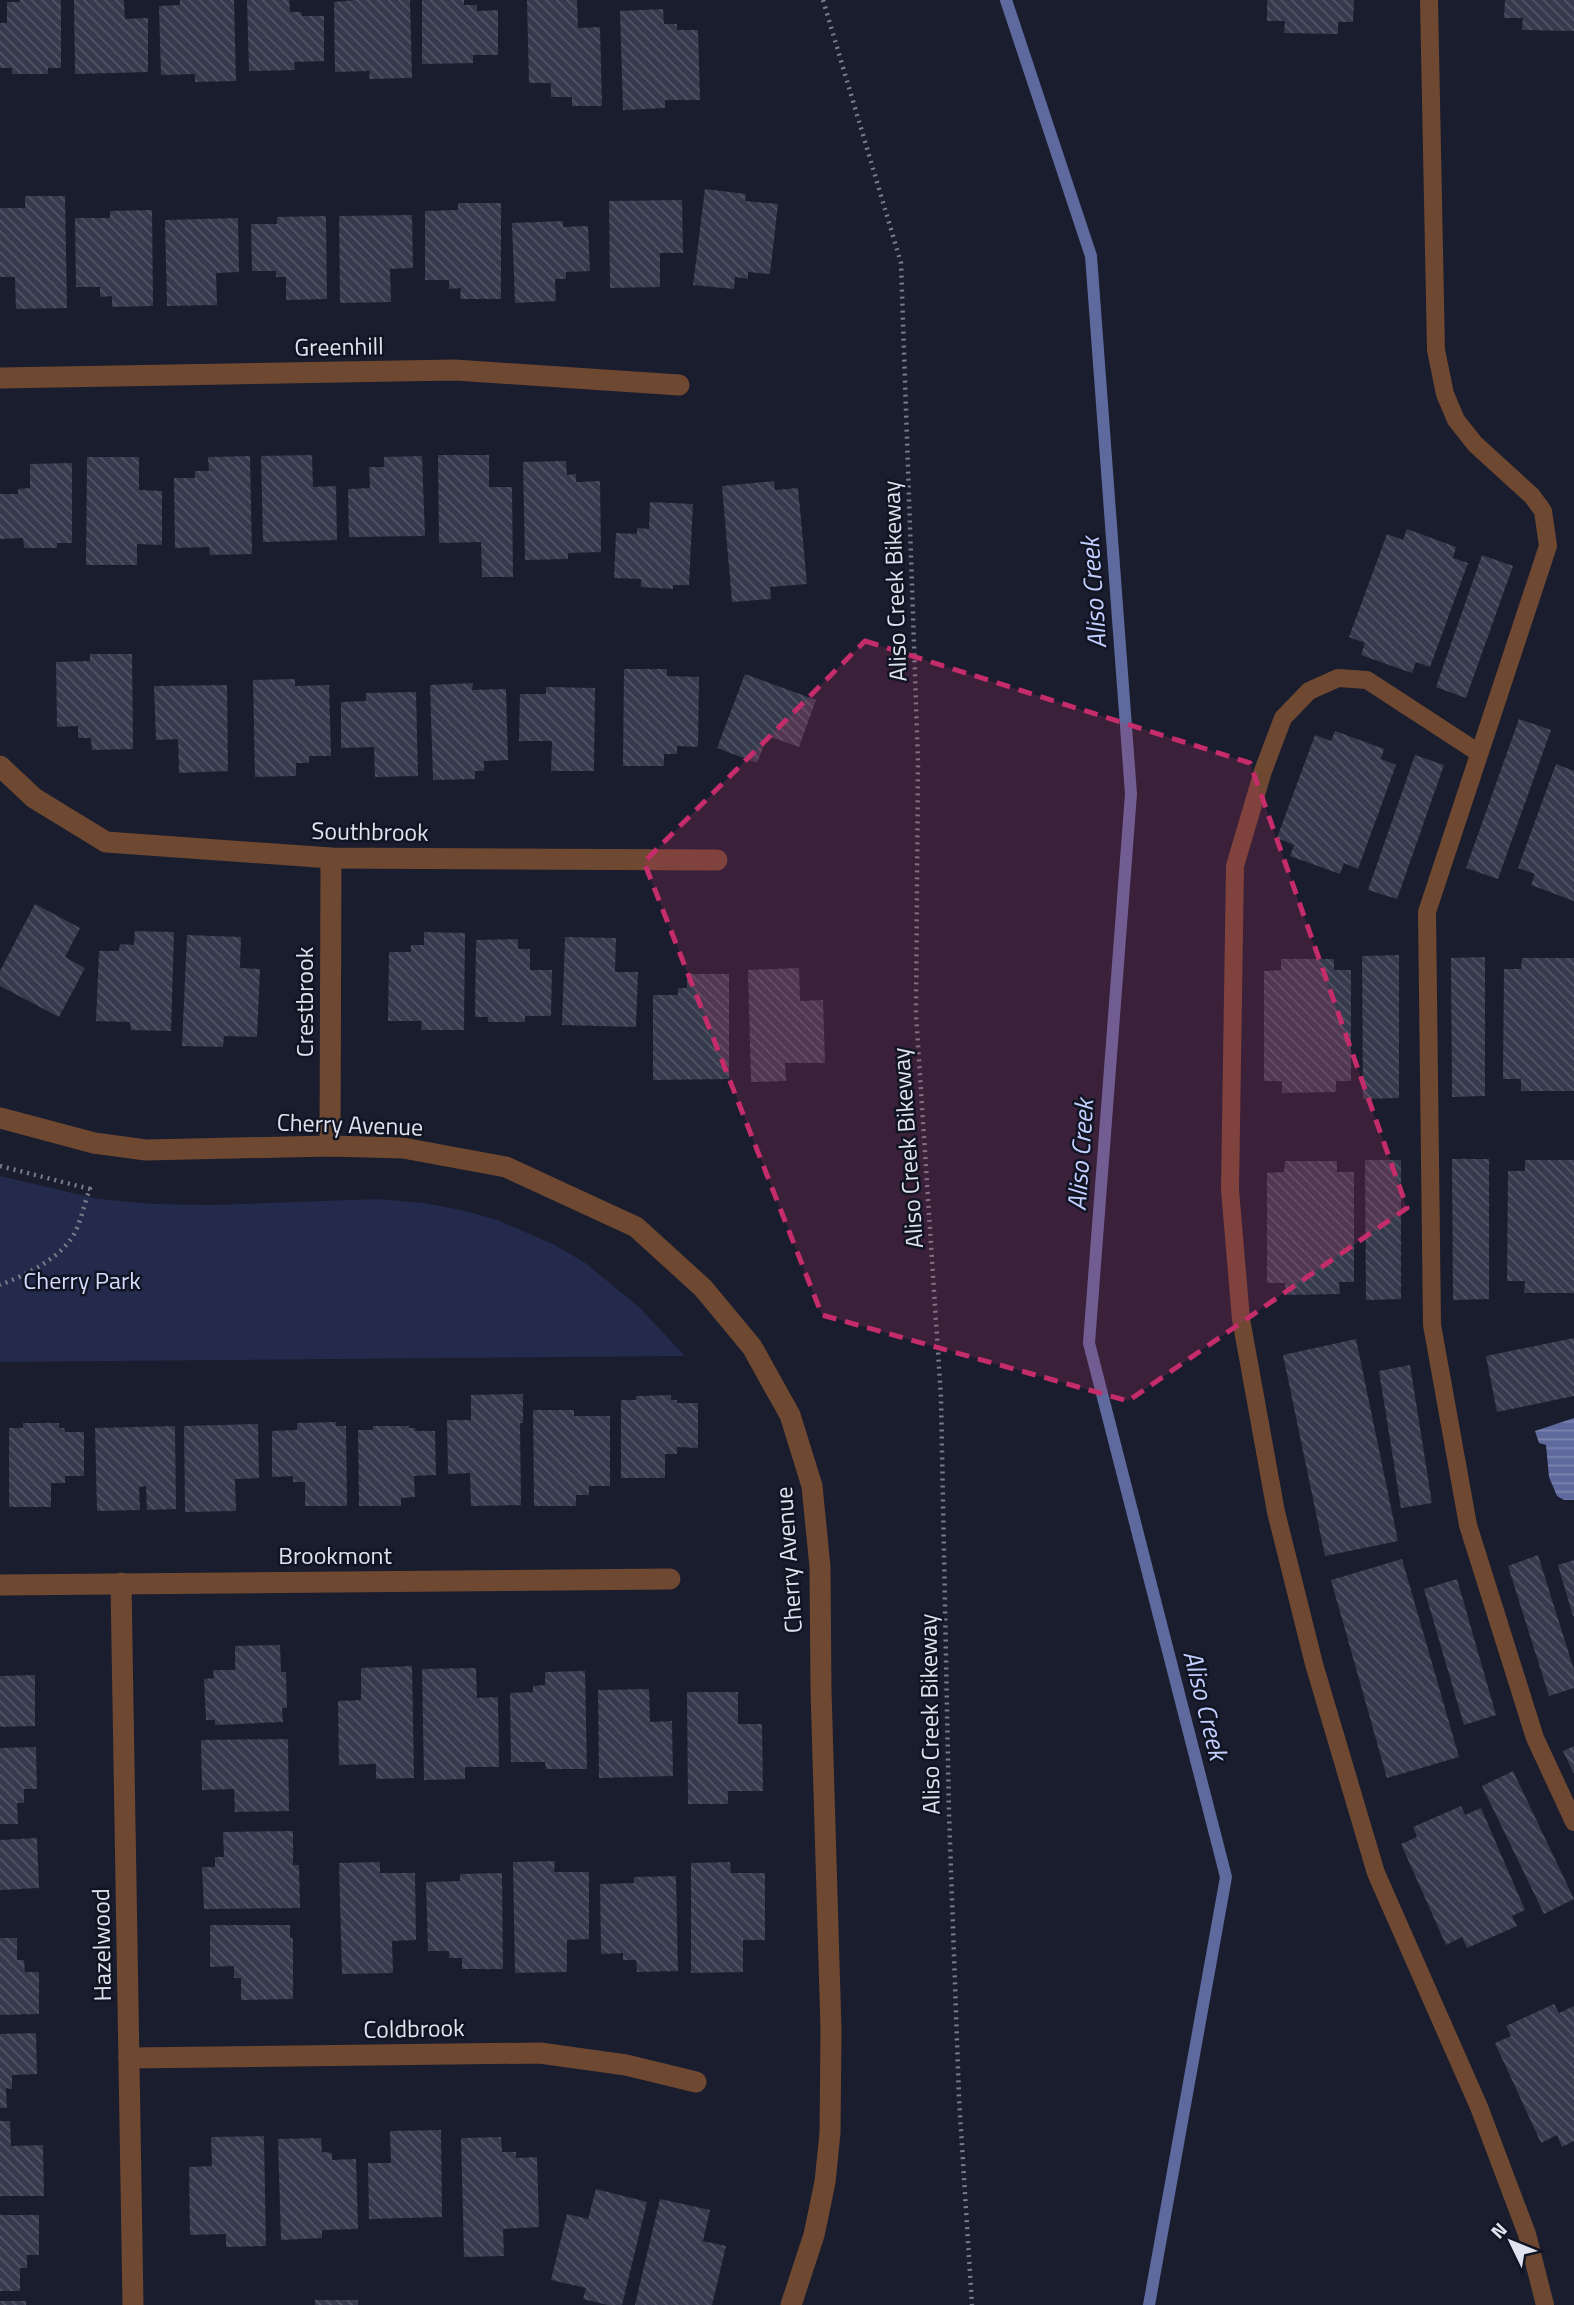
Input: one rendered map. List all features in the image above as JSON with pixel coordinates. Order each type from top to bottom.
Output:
[{"type":"street","name":"Greenhill","points":[[0,378],[455,370],[679,385]]},
{"type":"street","name":"Southbrook","points":[[0,766],[34,798],[106,842],[331,858],[717,860]]},
{"type":"street","name":"Crestbrook","points":[[330,1146],[331,858]]},
{"type":"street","name":"Cherry Avenue","points":[[0,1118],[94,1143],[146,1150],[330,1146],[403,1148],[506,1167],[636,1227],[703,1288],[752,1348],[790,1415],[812,1486],[820,1567],[831,2030],[830,2133],[825,2182],[814,2235],[791,2305]]},
{"type":"street","name":"Brookmont","points":[[0,1585],[670,1579]]},
{"type":"street","name":"Hazelwood","points":[[121,1583],[133,2305]]},
{"type":"street","name":"Coldbrook","points":[[129,2058],[540,2053],[626,2065],[696,2082]]},
{"type":"lane","points":[[1429,0],[1436,350],[1445,394],[1456,420],[1475,444],[1532,496],[1543,511],[1548,546],[1427,912],[1432,1325],[1468,1525],[1535,1738],[1574,1822]]},
{"type":"lane","points":[[1479,753],[1367,680],[1338,678],[1310,691],[1283,718],[1263,771],[1235,866],[1230,1190],[1241,1319],[1276,1512],[1314,1664],[1376,1873],[1479,2107],[1527,2234],[1545,2305]]},
{"type":"path","name":"Aliso Creek Bikeway","points":[[823,0],[901,263],[918,762],[916,1014],[941,1398],[948,1813],[959,2098],[972,2305]]},
{"type":"path","points":[[0,1166],[90,1189],[73,1236],[54,1255],[22,1276],[0,1285]]},
{"type":"highlighted area","points":[[865,641],[1250,763],[1407,1208],[1128,1401],[822,1315],[644,862]]},
{"type":"green space","name":"Cherry Park","points":[[0,1176],[98,1199],[154,1204],[213,1205],[378,1199],[424,1203],[466,1211],[497,1220],[553,1244],[584,1262],[639,1307],[685,1356],[0,1362]]},
{"type":"shaded area","points":[[1574,1418],[1574,1500],[1564,1500],[1557,1496],[1549,1477],[1546,1445],[1539,1443],[1535,1431]]},
{"type":"building","points":[[61,0],[61,68],[48,68],[48,74],[12,74],[12,68],[0,68],[0,23],[7,23],[7,2]]},
{"type":"building","points":[[74,0],[124,0],[125,19],[148,18],[148,72],[75,74]]},
{"type":"building","points":[[180,0],[234,0],[236,81],[195,82],[195,74],[161,75],[159,6],[180,5]]},
{"type":"building","points":[[247,0],[289,0],[290,12],[301,12],[302,16],[324,16],[324,61],[294,62],[295,70],[249,71]]},
{"type":"building","points":[[410,0],[412,78],[369,79],[370,71],[335,72],[334,2]]},
{"type":"building","points":[[422,0],[464,0],[464,5],[477,5],[477,11],[498,10],[498,55],[473,55],[473,63],[422,64]]},
{"type":"building","points":[[527,0],[577,0],[578,28],[600,27],[602,106],[572,106],[572,97],[551,97],[551,83],[529,83]]},
{"type":"building","points":[[1267,0],[1354,0],[1353,22],[1338,22],[1338,34],[1284,33],[1285,21],[1267,21]]},
{"type":"building","points":[[1505,0],[1574,0],[1574,31],[1522,30],[1523,18],[1504,18]]},
{"type":"building","points":[[663,9],[664,24],[677,24],[677,30],[698,30],[700,100],[665,100],[665,108],[623,110],[620,11]]},
{"type":"building","points":[[705,189],[746,194],[745,201],[778,204],[770,274],[748,272],[748,279],[735,277],[734,289],[693,285]]},
{"type":"building","points":[[25,196],[65,196],[67,308],[16,309],[15,277],[0,277],[0,208],[25,208]]},
{"type":"building","points":[[682,200],[683,253],[660,253],[660,287],[610,288],[609,201]]},
{"type":"building","points":[[458,203],[501,203],[501,299],[460,299],[461,288],[449,289],[449,280],[425,280],[425,211],[458,210]]},
{"type":"building","points":[[152,210],[153,306],[112,307],[112,296],[100,297],[100,287],[76,287],[75,218],[110,218],[110,211]]},
{"type":"building","points":[[412,215],[413,268],[390,269],[391,302],[340,303],[339,216]]},
{"type":"building","points":[[326,216],[327,299],[286,300],[286,277],[276,277],[276,271],[252,271],[251,224],[277,224],[277,217]]},
{"type":"building","points":[[238,218],[239,272],[216,273],[217,305],[167,306],[165,220]]},
{"type":"building","points":[[563,221],[563,227],[588,226],[590,271],[566,272],[566,279],[555,279],[556,301],[515,303],[512,223]]},
{"type":"building","points":[[312,455],[313,487],[336,486],[337,540],[263,542],[261,456]]},
{"type":"building","points":[[438,455],[489,455],[489,487],[512,487],[513,577],[482,577],[481,542],[439,543]]},
{"type":"building","points":[[250,456],[252,554],[210,555],[209,547],[175,548],[174,478],[195,478],[195,471],[209,471],[208,457]]},
{"type":"building","points":[[422,456],[425,536],[349,537],[348,489],[370,488],[369,467],[384,467],[384,457]]},
{"type":"building","points":[[87,457],[139,457],[139,490],[162,491],[162,545],[137,544],[137,565],[86,565]]},
{"type":"building","points":[[566,461],[567,475],[576,474],[576,482],[600,481],[601,552],[568,553],[568,559],[525,560],[523,462]]},
{"type":"building","points":[[72,463],[72,543],[57,543],[57,548],[24,548],[23,538],[0,539],[0,494],[18,494],[18,489],[30,488],[30,464]]},
{"type":"building","points":[[774,481],[775,490],[798,488],[807,584],[770,587],[771,599],[732,602],[722,486]]},
{"type":"building","points":[[650,502],[693,504],[689,585],[673,585],[673,589],[641,587],[641,579],[614,578],[616,533],[637,534],[637,528],[649,529]]},
{"type":"building","points":[[1407,529],[1456,547],[1453,558],[1468,563],[1430,667],[1416,662],[1412,673],[1361,655],[1365,643],[1349,637],[1387,534],[1403,540]]},
{"type":"building","points":[[1482,555],[1513,566],[1466,698],[1436,687]]},
{"type":"building","points":[[90,654],[132,654],[133,749],[92,750],[91,738],[78,738],[78,726],[57,727],[56,662],[90,661]]},
{"type":"building","points":[[624,669],[667,669],[667,676],[699,677],[698,747],[677,746],[677,754],[664,754],[664,766],[623,766]]},
{"type":"building","points":[[745,674],[816,700],[799,747],[768,736],[757,763],[717,748]]},
{"type":"building","points":[[295,679],[295,686],[329,685],[331,756],[309,756],[309,763],[296,763],[296,776],[255,777],[253,680]]},
{"type":"building","points":[[473,683],[472,690],[506,689],[508,760],[484,761],[484,771],[475,771],[475,779],[433,780],[430,685]]},
{"type":"building","points":[[227,685],[228,771],[179,773],[178,739],[156,740],[154,686]]},
{"type":"building","points":[[546,687],[595,688],[594,771],[551,771],[552,741],[519,741],[520,694],[546,694]]},
{"type":"building","points":[[416,692],[418,776],[375,777],[374,747],[341,748],[341,702],[366,701],[366,693]]},
{"type":"building","points":[[1519,719],[1551,730],[1498,879],[1466,868]]},
{"type":"building","points":[[1335,731],[1384,749],[1381,759],[1396,765],[1358,869],[1344,863],[1340,874],[1290,856],[1294,845],[1277,838],[1315,735],[1331,741]]},
{"type":"building","points":[[1415,755],[1444,765],[1397,899],[1368,890]]},
{"type":"building","points":[[1556,764],[1574,771],[1574,901],[1531,885],[1535,874],[1518,868]]},
{"type":"building","points":[[35,904],[80,928],[65,957],[85,968],[59,1017],[0,986],[0,971]]},
{"type":"building","points":[[135,931],[174,932],[171,1031],[131,1030],[130,1022],[96,1021],[99,951],[119,951],[120,944],[134,945]]},
{"type":"building","points":[[424,932],[465,933],[464,1030],[421,1030],[422,1021],[388,1021],[389,952],[411,952],[411,945],[424,945]]},
{"type":"building","points":[[187,935],[241,937],[240,968],[260,969],[257,1037],[224,1036],[223,1047],[182,1046]]},
{"type":"building","points":[[565,937],[616,938],[615,972],[638,972],[636,1027],[562,1025]]},
{"type":"building","points":[[518,939],[518,949],[530,949],[530,970],[552,970],[551,1016],[525,1016],[525,1022],[488,1022],[488,1017],[475,1017],[476,940]]},
{"type":"building","points":[[1399,955],[1399,1098],[1363,1099],[1362,956]]},
{"type":"building","points":[[1485,957],[1485,1096],[1452,1097],[1451,958]]},
{"type":"building","points":[[1522,958],[1574,958],[1574,1091],[1521,1091],[1521,1079],[1503,1079],[1504,969],[1521,969]]},
{"type":"building","points":[[1281,959],[1334,959],[1334,970],[1351,970],[1351,1081],[1336,1081],[1336,1092],[1282,1093],[1282,1081],[1264,1081],[1264,971],[1281,970]]},
{"type":"building","points":[[799,968],[800,1001],[823,1000],[825,1063],[785,1063],[786,1081],[751,1082],[748,970]]},
{"type":"building","points":[[687,974],[729,974],[729,1079],[653,1080],[653,995],[678,995],[678,988],[687,988]]},
{"type":"building","points":[[1452,1159],[1489,1159],[1489,1299],[1453,1300]]},
{"type":"building","points":[[1365,1160],[1401,1160],[1401,1299],[1366,1300]]},
{"type":"building","points":[[1525,1160],[1574,1160],[1574,1293],[1524,1293],[1525,1281],[1507,1281],[1508,1171],[1525,1171]]},
{"type":"building","points":[[1285,1161],[1337,1161],[1337,1172],[1354,1172],[1354,1282],[1339,1282],[1340,1294],[1286,1295],[1285,1283],[1267,1283],[1267,1173],[1284,1172]]},
{"type":"building","points":[[1574,1338],[1574,1396],[1497,1412],[1486,1356]]},
{"type":"building","points":[[1356,1339],[1398,1541],[1325,1556],[1283,1355]]},
{"type":"building","points":[[1410,1365],[1432,1503],[1401,1508],[1379,1371]]},
{"type":"building","points":[[523,1394],[523,1423],[520,1423],[521,1505],[471,1506],[470,1473],[448,1474],[447,1420],[471,1420],[471,1395]]},
{"type":"building","points":[[671,1395],[671,1400],[677,1400],[677,1403],[698,1403],[698,1448],[677,1447],[677,1454],[665,1454],[665,1478],[621,1478],[621,1400],[636,1400],[636,1396]]},
{"type":"building","points":[[533,1410],[574,1410],[574,1416],[610,1416],[610,1486],[589,1486],[589,1495],[576,1495],[576,1506],[534,1506]]},
{"type":"building","points":[[336,1422],[336,1426],[346,1426],[347,1506],[305,1506],[305,1482],[293,1482],[293,1476],[272,1477],[272,1431],[297,1430],[297,1423]]},
{"type":"building","points":[[23,1423],[59,1423],[59,1428],[64,1428],[65,1432],[84,1432],[84,1476],[65,1476],[65,1483],[51,1483],[51,1507],[9,1507],[9,1428],[23,1428]]},
{"type":"building","points":[[258,1424],[259,1478],[235,1479],[236,1511],[185,1512],[184,1426]]},
{"type":"building","points":[[175,1426],[176,1509],[147,1510],[146,1486],[139,1487],[140,1510],[97,1511],[95,1428]]},
{"type":"building","points":[[373,1426],[409,1426],[408,1428],[415,1428],[415,1431],[435,1431],[436,1475],[414,1476],[415,1497],[401,1498],[401,1506],[359,1506],[358,1430],[373,1430]]},
{"type":"building","points":[[1538,1555],[1574,1670],[1574,1688],[1549,1696],[1508,1566]]},
{"type":"building","points":[[1402,1559],[1459,1757],[1387,1778],[1331,1580]]},
{"type":"building","points":[[1574,1560],[1574,1616],[1573,1616],[1558,1565]]},
{"type":"building","points":[[1457,1579],[1496,1715],[1464,1725],[1424,1589]]},
{"type":"building","points":[[280,1645],[281,1672],[286,1672],[287,1708],[282,1708],[283,1722],[215,1725],[215,1720],[206,1720],[204,1679],[214,1678],[213,1670],[235,1670],[235,1646]]},
{"type":"building","points":[[412,1666],[414,1778],[376,1779],[376,1764],[339,1765],[338,1701],[361,1700],[361,1668]]},
{"type":"building","points":[[476,1668],[477,1698],[498,1697],[499,1767],[465,1767],[465,1779],[424,1780],[422,1669]]},
{"type":"building","points":[[585,1671],[587,1769],[546,1769],[545,1762],[511,1762],[510,1693],[533,1692],[533,1686],[545,1685],[545,1672]]},
{"type":"building","points":[[35,1675],[35,1726],[0,1727],[0,1676]]},
{"type":"building","points":[[649,1689],[650,1722],[672,1721],[673,1776],[599,1778],[598,1690]]},
{"type":"building","points":[[687,1692],[738,1692],[738,1724],[762,1724],[763,1791],[728,1791],[728,1804],[688,1804]]},
{"type":"building","points":[[288,1739],[289,1811],[235,1812],[234,1789],[202,1790],[201,1740]]},
{"type":"building","points":[[1574,1746],[1574,1774],[1563,1751]]},
{"type":"building","points":[[36,1747],[37,1789],[24,1789],[24,1803],[17,1803],[18,1824],[0,1824],[0,1748]]},
{"type":"building","points":[[1513,1771],[1574,1899],[1544,1914],[1482,1786]]},
{"type":"building","points":[[1461,1806],[1465,1815],[1481,1808],[1525,1910],[1512,1916],[1517,1926],[1467,1948],[1462,1937],[1446,1945],[1401,1844],[1417,1837],[1413,1827]]},
{"type":"building","points":[[293,1831],[293,1865],[299,1865],[300,1908],[204,1909],[202,1867],[215,1867],[215,1857],[224,1857],[223,1832]]},
{"type":"building","points":[[37,1838],[39,1888],[0,1890],[0,1840]]},
{"type":"building","points":[[555,1861],[554,1872],[589,1872],[589,1939],[567,1940],[567,1972],[515,1973],[513,1862]]},
{"type":"building","points":[[380,1862],[380,1873],[415,1873],[416,1940],[392,1941],[393,1973],[342,1974],[339,1863]]},
{"type":"building","points":[[730,1862],[731,1873],[765,1873],[765,1940],[743,1940],[743,1972],[691,1973],[691,1863]]},
{"type":"building","points":[[502,1873],[503,1969],[462,1969],[462,1958],[449,1958],[449,1951],[428,1951],[426,1882],[460,1881],[460,1874]]},
{"type":"building","points":[[676,1876],[678,1971],[637,1972],[636,1960],[623,1960],[623,1953],[601,1954],[600,1884],[634,1883],[634,1877]]},
{"type":"building","points":[[210,1925],[290,1925],[290,1938],[293,1938],[293,1999],[241,2000],[241,1978],[234,1978],[234,1966],[210,1967]]},
{"type":"building","points":[[0,1938],[17,1938],[17,1960],[24,1960],[25,1972],[39,1972],[39,2014],[0,2015]]},
{"type":"building","points":[[1554,2004],[1559,2013],[1574,2006],[1574,2141],[1562,2147],[1557,2135],[1541,2143],[1495,2043],[1511,2036],[1506,2026]]},
{"type":"building","points":[[36,2033],[37,2074],[12,2075],[12,2089],[6,2088],[7,2108],[0,2108],[0,2034]]},
{"type":"building","points":[[0,2121],[10,2121],[11,2146],[43,2145],[44,2196],[0,2196]]},
{"type":"building","points":[[441,2130],[442,2217],[369,2219],[368,2163],[391,2163],[390,2131]]},
{"type":"building","points":[[264,2136],[266,2246],[226,2247],[226,2234],[190,2235],[189,2167],[212,2166],[211,2137]]},
{"type":"building","points":[[501,2137],[502,2152],[516,2152],[516,2158],[537,2157],[539,2227],[503,2229],[504,2256],[464,2257],[461,2138]]},
{"type":"building","points":[[321,2138],[322,2152],[332,2153],[332,2160],[356,2159],[358,2229],[322,2230],[322,2238],[281,2240],[278,2139]]},
{"type":"building","points":[[596,2189],[647,2202],[622,2305],[608,2305],[583,2299],[586,2288],[551,2280],[567,2214],[588,2219]]},
{"type":"building","points":[[660,2199],[710,2210],[703,2241],[726,2246],[712,2305],[635,2305]]},
{"type":"building","points":[[0,2215],[39,2215],[39,2255],[27,2255],[27,2268],[20,2268],[20,2291],[0,2291]]},
{"type":"building","points":[[315,2300],[358,2300],[358,2305],[315,2305]]},
{"type":"building","points":[[0,2301],[26,2301],[26,2305],[0,2305]]},
{"type":"waterway","name":"Aliso Creek","points":[[1006,0],[1091,256],[1131,794],[1089,1343],[1226,1877],[1149,2305]]}]
